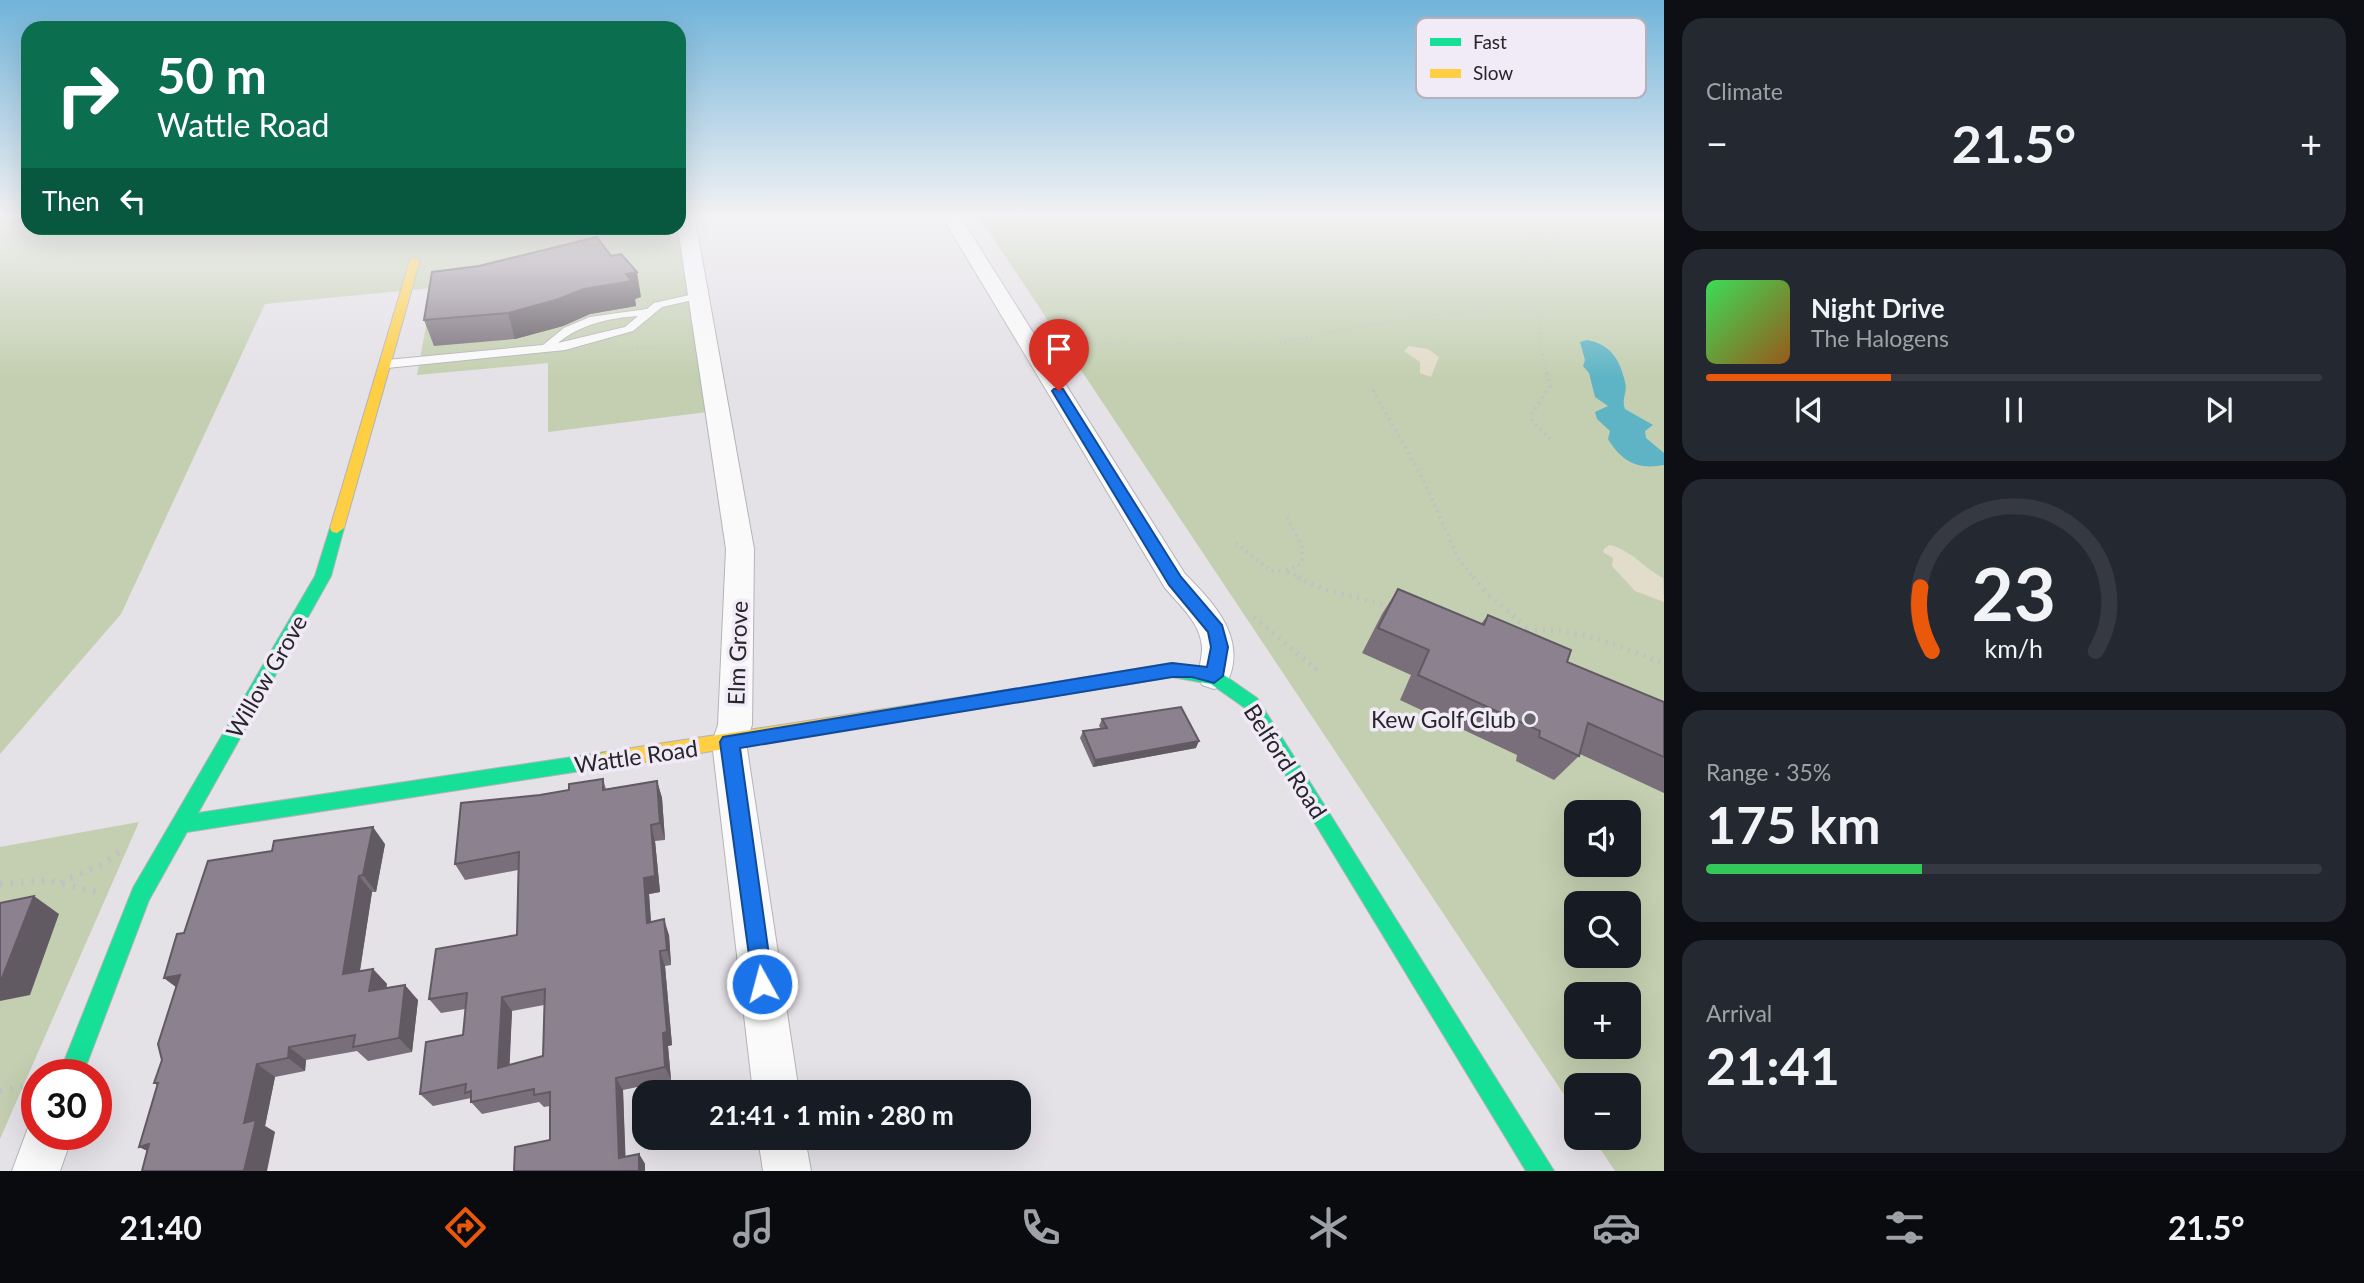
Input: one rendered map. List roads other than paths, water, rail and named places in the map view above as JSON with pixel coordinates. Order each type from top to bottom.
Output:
[{"type":"street","name":"Willow Grove","points":[[77,1059],[140,895],[324,576],[413,269]]},
{"type":"street","name":"Elm Grove","points":[[694,269],[740,549],[735,725],[729,742],[774,1080]]},
{"type":"street","points":[[983,269],[1175,581],[1216,630],[1220,647],[1214,676]]},
{"type":"street","name":"Wattle Road","points":[[181,824],[729,742],[1172,670],[1192,670],[1214,676]]},
{"type":"street","name":"Belford Road","points":[[1214,676],[1236,687],[1251,703],[1541,1171]]},
{"type":"street","points":[[36,1171],[43,1150]]},
{"type":"street","points":[[784,1150],[787,1171]]},
{"type":"lane","points":[[387,364],[546,348],[629,329],[658,305],[698,296]]},
{"type":"water","points":[[1587,340],[1608,349],[1617,360],[1626,385],[1625,409],[1653,425],[1645,431],[1646,438],[1664,453],[1664,465],[1639,465],[1625,459],[1608,439],[1610,431],[1597,419],[1595,412],[1608,406],[1595,397],[1589,373],[1583,366],[1585,360],[1580,342]]},
{"type":"place","name":"Kew Golf Club","points":[[1530,719]]}]
